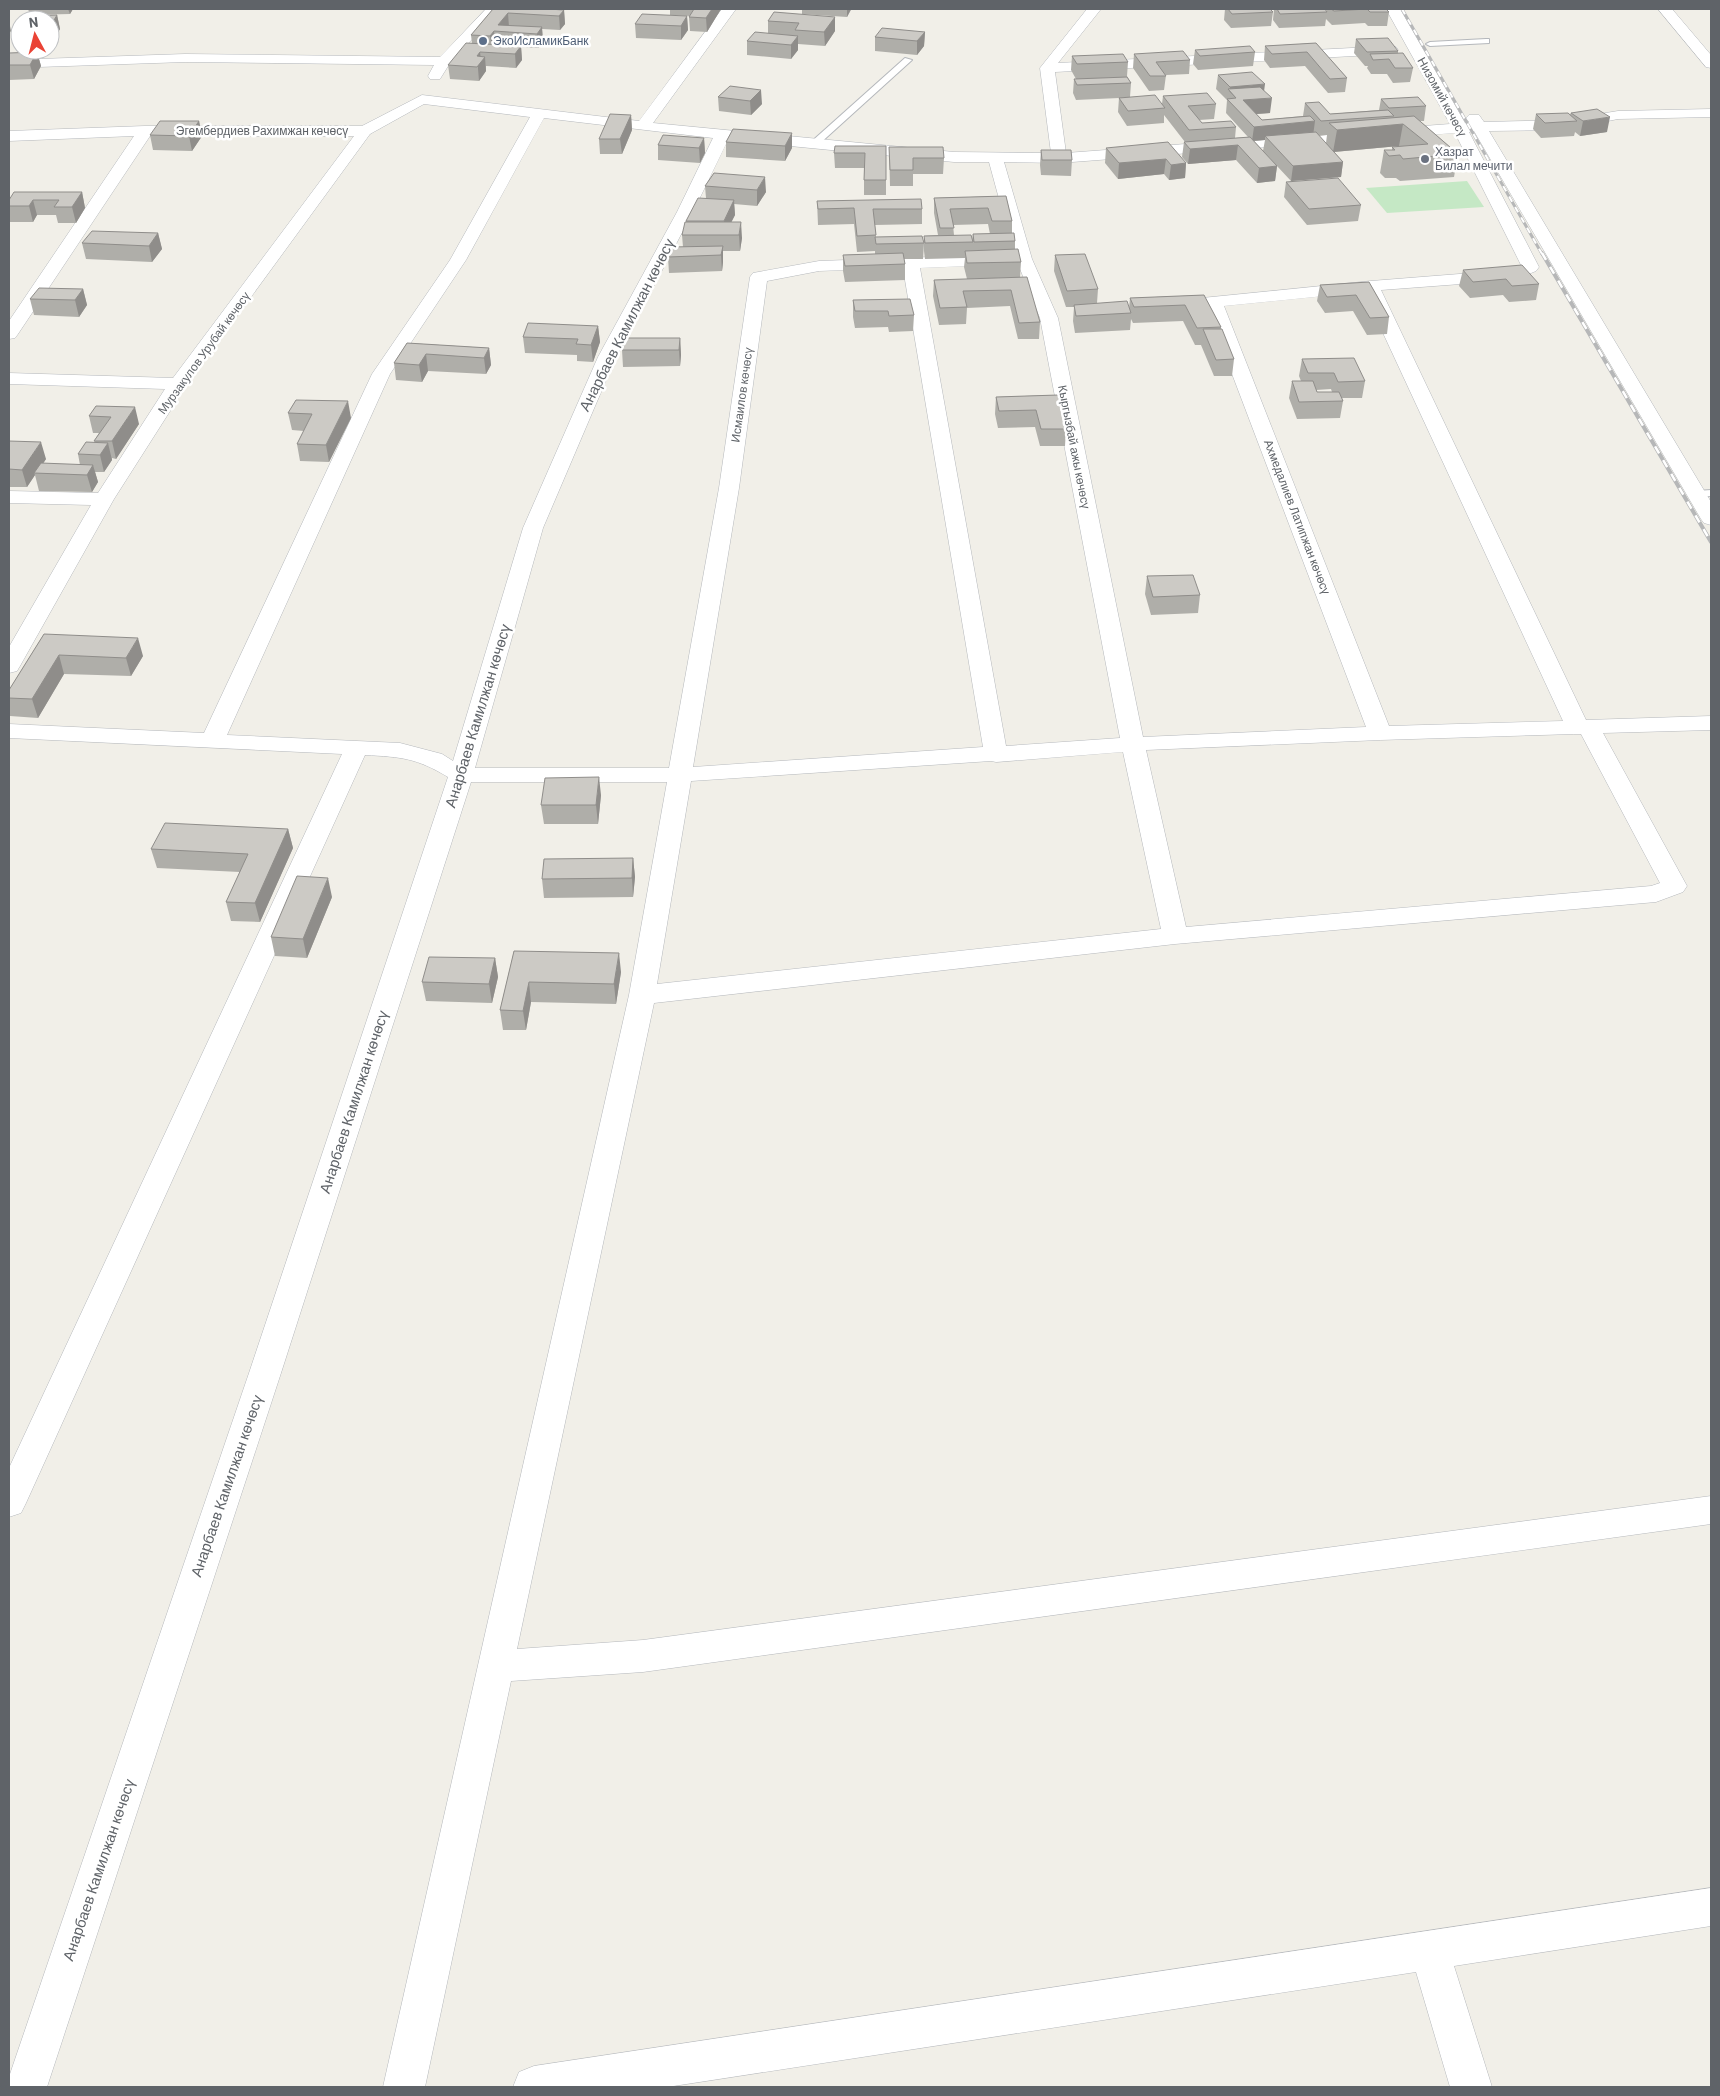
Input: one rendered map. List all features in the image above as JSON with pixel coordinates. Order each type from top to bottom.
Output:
[{"type":"street","points":[[493,9],[444,61],[422,99],[643,126],[954,157],[1059,158],[1460,128],[1563,125],[1618,115],[1711,113]]},
{"type":"street","points":[[643,126],[729,9]]},
{"type":"street","points":[[1059,158],[1047,68],[1094,9]]},
{"type":"street","points":[[1665,9],[1711,64]]},
{"type":"street","points":[[1396,11],[1423,46],[1479,127],[1704,494],[1711,519]]},
{"type":"street","points":[[1047,68],[1423,46]]},
{"type":"street","name":"Низомий көчөсү","points":[[1371,286],[1514,275],[1530,267],[1460,128],[1423,46]]},
{"type":"street","points":[[9,64],[185,58],[444,61]]},
{"type":"street","name":"Мурзакулов Урубай көчөсү","points":[[9,666],[104,499],[178,384],[365,131],[422,99]]},
{"type":"street","points":[[213,740],[381,374],[458,260],[539,113]]},
{"type":"street","points":[[9,334],[145,131]]},
{"type":"street","name":"Эгембердиев Рахимжан көчөсү","points":[[9,136],[145,131],[365,131]]},
{"type":"street","name":"Анарбаев Камилжан көчөсү","points":[[26,2087],[268,1364],[461,775],[533,528],[607,358],[685,212],[723,134]]},
{"type":"street","name":"Кыргызбай ажы көчөсү","points":[[995,157],[1024,259],[1049,318],[1134,744],[1175,936]]},
{"type":"street","name":"Исмаилов көчөсү","points":[[681,775],[729,488],[759,277],[819,266],[1024,259]]},
{"type":"street","points":[[911,263],[996,755]]},
{"type":"street","points":[[642,994],[1175,936],[1656,894],[1674,886],[1584,728],[1371,286],[1156,307]]},
{"type":"street","name":"Ахмедалиев Латипжан көчөсү","points":[[1214,302],[1380,733]]},
{"type":"street","points":[[1049,318],[1068,316]]},
{"type":"street","points":[[9,378],[178,384]]},
{"type":"street","points":[[9,497],[104,499]]},
{"type":"street","points":[[9,731],[400,750],[434,759],[461,775],[681,775],[996,755],[1134,744],[1380,733],[1711,723]]},
{"type":"street","points":[[9,1502],[357,747]]},
{"type":"street","points":[[404,2087],[642,994],[681,775]]},
{"type":"street","points":[[496,1666],[643,1656],[1711,1510]]},
{"type":"street","points":[[534,2087],[1711,1907]]},
{"type":"street","points":[[1429,1950],[1471,2087]]},
{"type":"lane","points":[[1423,46],[1486,41]]},
{"type":"lane","points":[[814,144],[908,60]]},
{"type":"green space","points":[[1467,181],[1484,207],[1387,213],[1366,188]]},
{"type":"building","points":[[493,9],[564,10],[559,16],[508,13],[498,25],[542,27],[537,34],[494,31],[490,36],[471,35]]},
{"type":"building","points":[[694,9],[712,9],[706,18],[689,17]]},
{"type":"building","points":[[1228,9],[1270,9],[1273,12],[1232,14]]},
{"type":"building","points":[[1277,9],[1325,9],[1327,12],[1280,14]]},
{"type":"building","points":[[1331,9],[1367,9],[1334,11]]},
{"type":"building","points":[[1367,9],[1386,9],[1389,12],[1370,12]]},
{"type":"building","points":[[774,12],[835,17],[824,32],[795,30],[799,23],[768,21]]},
{"type":"building","points":[[642,14],[687,16],[681,26],[635,24]]},
{"type":"building","points":[[882,28],[925,32],[917,41],[875,37]]},
{"type":"building","points":[[755,32],[798,36],[791,45],[747,41]]},
{"type":"building","points":[[1388,38],[1398,51],[1367,52],[1356,39]]},
{"type":"building","points":[[466,43],[521,46],[515,54],[480,52],[477,56],[485,57],[477,67],[448,65]]},
{"type":"building","points":[[1316,43],[1347,78],[1330,79],[1307,52],[1272,54],[1265,46]]},
{"type":"building","points":[[1250,46],[1255,52],[1200,56],[1195,50]]},
{"type":"building","points":[[1183,51],[1190,60],[1156,62],[1166,76],[1150,76],[1134,54]]},
{"type":"building","points":[[9,53],[10,60],[33,60],[30,65],[9,65]]},
{"type":"building","points":[[1403,53],[1413,68],[1395,68],[1389,59],[1373,60],[1370,54]]},
{"type":"building","points":[[1123,54],[1128,62],[1077,64],[1072,56]]},
{"type":"building","points":[[1252,72],[1265,84],[1230,87],[1218,75]]},
{"type":"building","points":[[1127,77],[1131,83],[1077,85],[1074,79]]},
{"type":"building","points":[[730,86],[761,90],[750,101],[718,97]]},
{"type":"building","points":[[1260,87],[1272,98],[1243,100],[1262,120],[1310,116],[1315,121],[1254,127],[1227,99],[1236,98],[1228,89]]},
{"type":"building","points":[[1207,93],[1216,104],[1188,106],[1202,123],[1231,121],[1236,127],[1189,130],[1163,96]]},
{"type":"building","points":[[1155,95],[1165,108],[1128,111],[1119,98]]},
{"type":"building","points":[[1418,97],[1426,106],[1389,108],[1381,99]]},
{"type":"building","points":[[1319,102],[1330,114],[1388,110],[1394,116],[1321,121],[1305,103]]},
{"type":"building","points":[[1597,109],[1610,117],[1583,121],[1571,113]]},
{"type":"building","points":[[1568,113],[1577,121],[1545,123],[1536,114]]},
{"type":"building","points":[[610,114],[631,115],[620,139],[599,139]]},
{"type":"building","points":[[1414,116],[1458,154],[1403,159],[1400,155],[1389,156],[1384,150],[1395,150],[1392,147],[1428,144],[1403,124],[1337,130],[1329,123]]},
{"type":"building","points":[[160,121],[199,121],[189,136],[150,135]]},
{"type":"building","points":[[733,129],[792,133],[785,146],[726,142]]},
{"type":"building","points":[[1316,132],[1343,162],[1293,166],[1265,136]]},
{"type":"building","points":[[663,135],[704,138],[699,148],[658,145]]},
{"type":"building","points":[[1250,137],[1277,166],[1259,168],[1238,145],[1190,149],[1184,142]]},
{"type":"building","points":[[1168,142],[1186,163],[1171,165],[1166,159],[1119,163],[1106,148]]},
{"type":"building","points":[[835,146],[886,146],[886,180],[864,180],[865,153],[834,153]]},
{"type":"building","points":[[889,147],[943,147],[944,158],[913,158],[913,170],[890,170]]},
{"type":"building","points":[[1041,150],[1071,150],[1072,160],[1042,160]]},
{"type":"building","points":[[714,173],[765,177],[757,190],[705,186]]},
{"type":"building","points":[[1338,178],[1361,205],[1309,209],[1286,182]]},
{"type":"building","points":[[14,192],[82,192],[72,207],[54,207],[59,200],[33,200],[29,206],[9,206],[9,200]]},
{"type":"building","points":[[1006,196],[1012,221],[992,221],[988,208],[950,209],[954,228],[940,228],[934,198]]},
{"type":"building","points":[[698,198],[734,200],[724,221],[686,221]]},
{"type":"building","points":[[921,199],[922,209],[873,209],[876,235],[857,236],[854,208],[818,209],[817,201]]},
{"type":"building","points":[[685,222],[741,222],[739,235],[682,235]]},
{"type":"building","points":[[92,231],[158,233],[149,246],[82,243]]},
{"type":"building","points":[[1014,233],[1015,241],[974,242],[973,234]]},
{"type":"building","points":[[971,235],[973,242],[925,243],[924,236]]},
{"type":"building","points":[[922,236],[924,243],[876,244],[875,237]]},
{"type":"building","points":[[723,246],[721,255],[668,257],[671,247]]},
{"type":"building","points":[[1018,249],[1021,262],[967,263],[965,251]]},
{"type":"building","points":[[903,253],[905,264],[845,266],[843,255]]},
{"type":"building","points":[[1085,254],[1098,289],[1067,291],[1055,255]]},
{"type":"building","points":[[1522,265],[1539,284],[1512,286],[1506,279],[1473,282],[1463,270]]},
{"type":"building","points":[[1027,277],[1040,322],[1019,323],[1011,290],[963,291],[967,307],[940,308],[934,280]]},
{"type":"building","points":[[1369,282],[1389,317],[1370,318],[1356,295],[1327,297],[1320,285]]},
{"type":"building","points":[[39,288],[83,289],[75,300],[30,299]]},
{"type":"building","points":[[1204,295],[1221,327],[1197,328],[1185,305],[1134,307],[1130,298]]},
{"type":"building","points":[[910,299],[914,315],[889,316],[888,311],[855,311],[853,300]]},
{"type":"building","points":[[1127,301],[1131,313],[1076,316],[1074,305]]},
{"type":"building","points":[[528,323],[598,326],[591,345],[576,344],[578,339],[523,337]]},
{"type":"building","points":[[1203,329],[1222,329],[1234,359],[1216,360]]},
{"type":"building","points":[[624,338],[680,338],[679,350],[622,350]]},
{"type":"building","points":[[407,343],[489,348],[484,358],[426,354],[419,365],[394,363]]},
{"type":"building","points":[[1354,358],[1365,381],[1338,382],[1334,373],[1308,373],[1302,359]]},
{"type":"building","points":[[1292,381],[1313,381],[1317,392],[1339,392],[1343,401],[1299,402]]},
{"type":"building","points":[[1058,395],[1066,429],[1041,429],[1036,410],[999,411],[996,397]]},
{"type":"building","points":[[296,400],[348,401],[326,445],[297,444],[312,414],[288,413]]},
{"type":"building","points":[[96,406],[135,407],[112,441],[94,441],[111,417],[89,416]]},
{"type":"building","points":[[9,441],[41,442],[22,470],[9,469]]},
{"type":"building","points":[[86,442],[108,443],[100,455],[78,454]]},
{"type":"building","points":[[41,463],[93,465],[87,475],[34,473]]},
{"type":"building","points":[[1193,575],[1200,595],[1153,597],[1147,576]]},
{"type":"building","points":[[44,634],[138,638],[126,658],[59,655],[32,699],[9,698],[9,690]]},
{"type":"building","points":[[599,777],[596,805],[541,805],[545,778]]},
{"type":"building","points":[[165,823],[288,829],[255,903],[226,902],[248,854],[151,849]]},
{"type":"building","points":[[633,858],[632,878],[542,879],[544,859]]},
{"type":"building","points":[[297,876],[328,878],[303,939],[271,937]]},
{"type":"building","points":[[514,951],[619,953],[614,984],[529,982],[523,1011],[500,1010]]},
{"type":"building","points":[[429,957],[495,958],[489,984],[422,982]]},
{"type":"railway","points":[[1402,9],[1542,254]]},
{"type":"railway","points":[[1542,253],[1711,542]]},
{"type":"place","name":"ЭкоИсламикБанк","points":[[483,41]]},
{"type":"place","name":"Хазрат Билал мечити","points":[[1425,159]]}]
